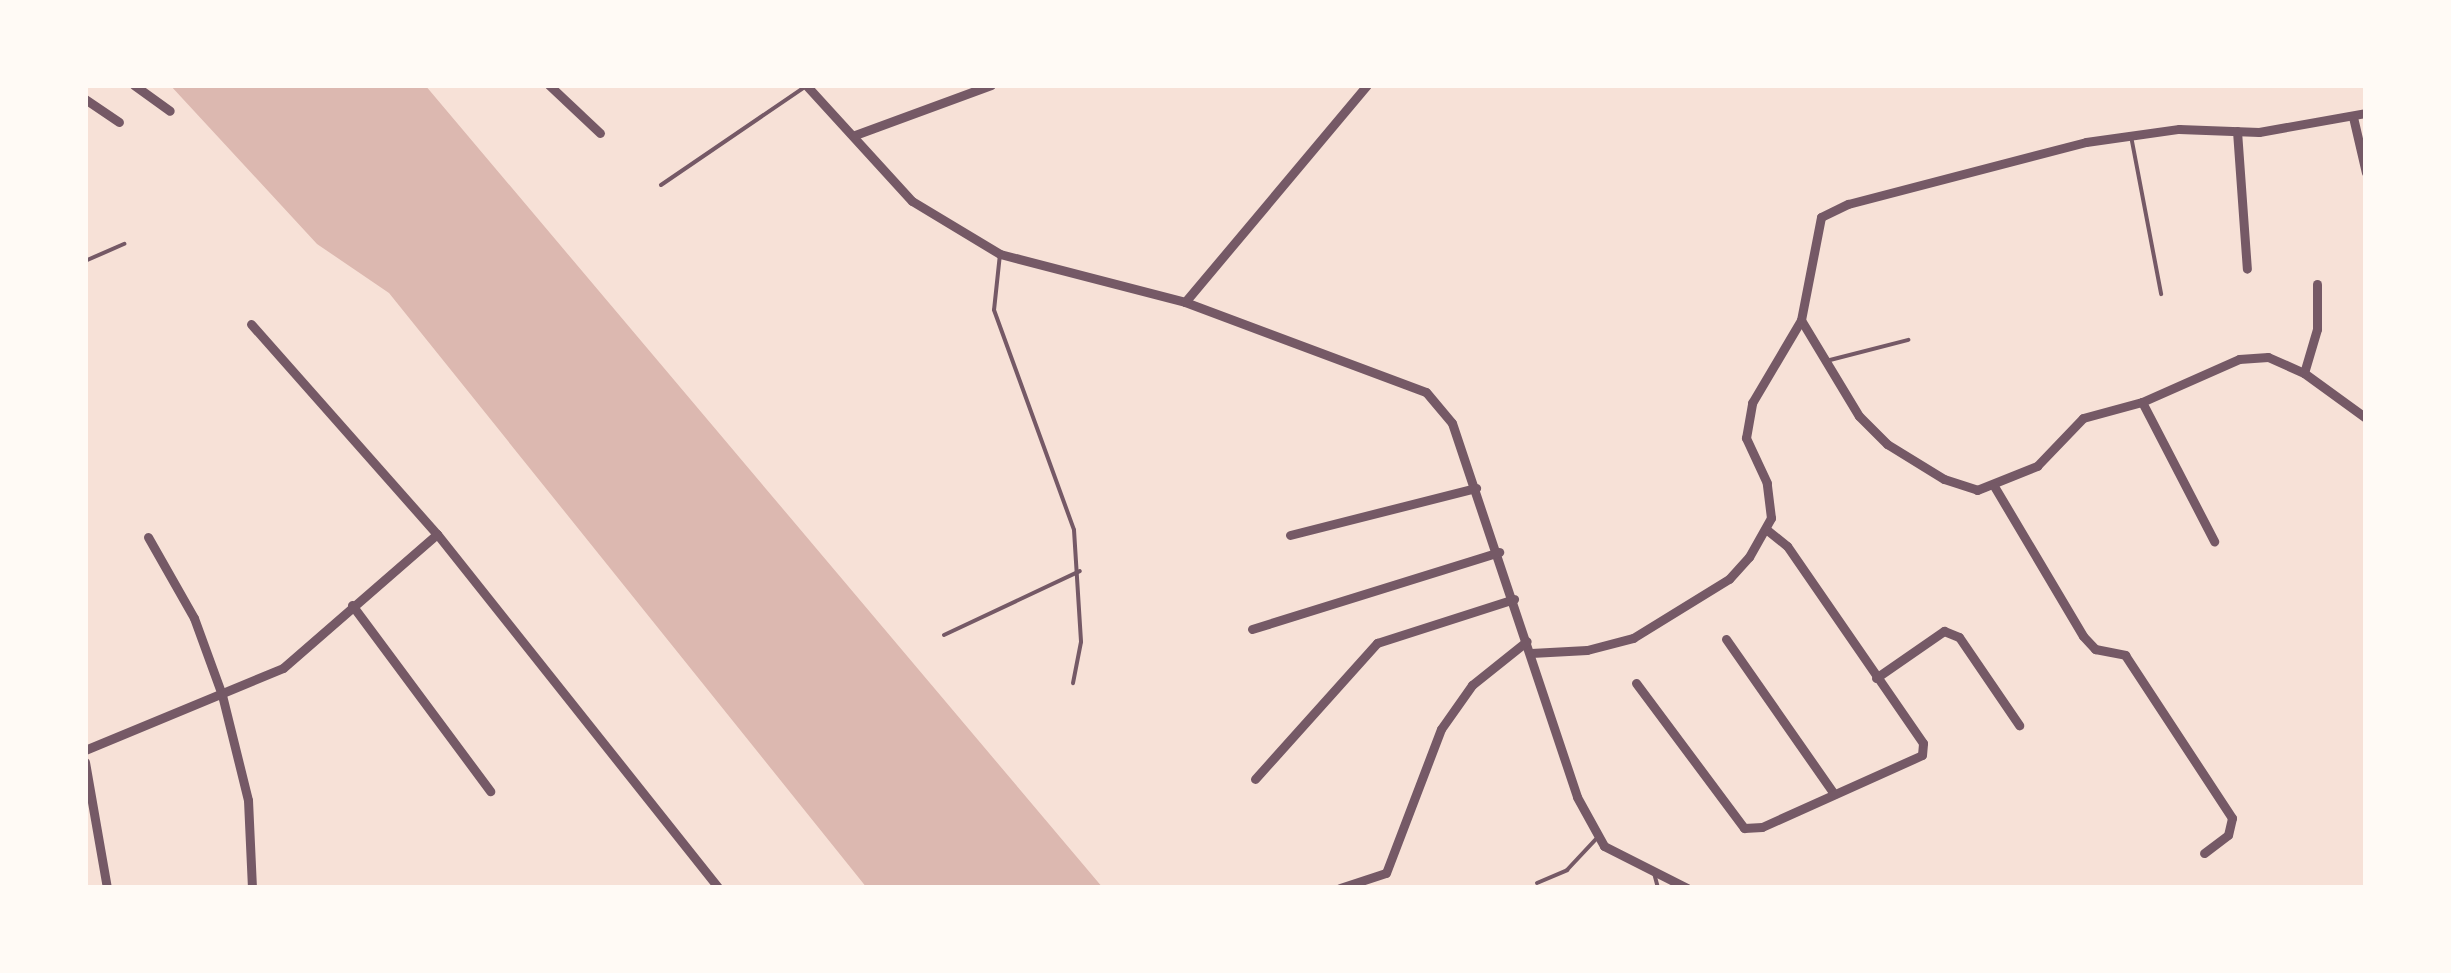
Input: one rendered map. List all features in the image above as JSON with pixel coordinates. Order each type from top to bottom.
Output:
[{"type":"street","points":[[134,85],[170,111]]},
{"type":"street","points":[[549,85],[600,133]]},
{"type":"street","points":[[807,85],[912,201],[1000,254],[1185,302],[1426,392],[1452,423],[1499,552],[1577,796],[1604,846],[1688,888]]},
{"type":"street","points":[[855,135],[990,85]]},
{"type":"street","points":[[1185,302],[1367,85]]},
{"type":"street","points":[[85,99],[119,122]]},
{"type":"street","points":[[1532,653],[1587,650],[1632,638],[1729,579],[1767,530],[1767,482],[1746,438],[1752,403],[1801,320],[1821,217],[1920,184],[2131,136],[2237,131],[2366,113]]},
{"type":"street","points":[[2353,117],[2366,173]]},
{"type":"street","points":[[2237,131],[2248,268]]},
{"type":"street","points":[[2304,373],[2317,329],[2317,284]]},
{"type":"street","points":[[1801,320],[1829,360],[1859,416],[1887,444],[1944,479],[1977,490],[2036,466],[2083,418],[2142,402],[2239,359],[2268,357],[2304,373],[2366,418]]},
{"type":"street","points":[[251,324],[437,534],[720,888]]},
{"type":"street","points":[[2142,402],[2214,541]]},
{"type":"street","points":[[1994,486],[2084,636],[2096,648],[2125,656],[2232,818],[2228,835],[2204,853]]},
{"type":"street","points":[[1290,536],[1476,488]]},
{"type":"street","points":[[1636,683],[1744,828],[1762,827],[1922,754],[1923,743],[1787,546],[1767,530]]},
{"type":"street","points":[[85,750],[283,668],[437,534]]},
{"type":"street","points":[[148,537],[194,618],[222,696],[248,800],[252,888]]},
{"type":"street","points":[[1252,629],[1499,552]]},
{"type":"street","points":[[1255,778],[1377,643],[1514,599]]},
{"type":"street","points":[[352,605],[490,792]]},
{"type":"street","points":[[1876,678],[1944,631],[1958,637],[2019,725]]},
{"type":"street","points":[[1726,639],[1834,794]]},
{"type":"street","points":[[1340,888],[1386,874],[1441,728],[1472,685],[1527,641]]},
{"type":"street","points":[[85,762],[107,888]]},
{"type":"lane","points":[[661,185],[807,85]]},
{"type":"lane","points":[[2131,136],[2162,294]]},
{"type":"lane","points":[[85,261],[124,244]]},
{"type":"lane","points":[[1000,254],[994,310],[1061,484],[1080,570],[1080,642],[1073,683]]},
{"type":"lane","points":[[1829,360],[1908,340]]},
{"type":"lane","points":[[944,635],[1080,570]]},
{"type":"lane","points":[[1537,883],[1566,870],[1599,836]]},
{"type":"lane","points":[[1654,871],[1658,888]]},
{"type":"shaded area","points":[[170,85],[425,85],[1103,888],[867,888],[389,293],[317,244]]}]
